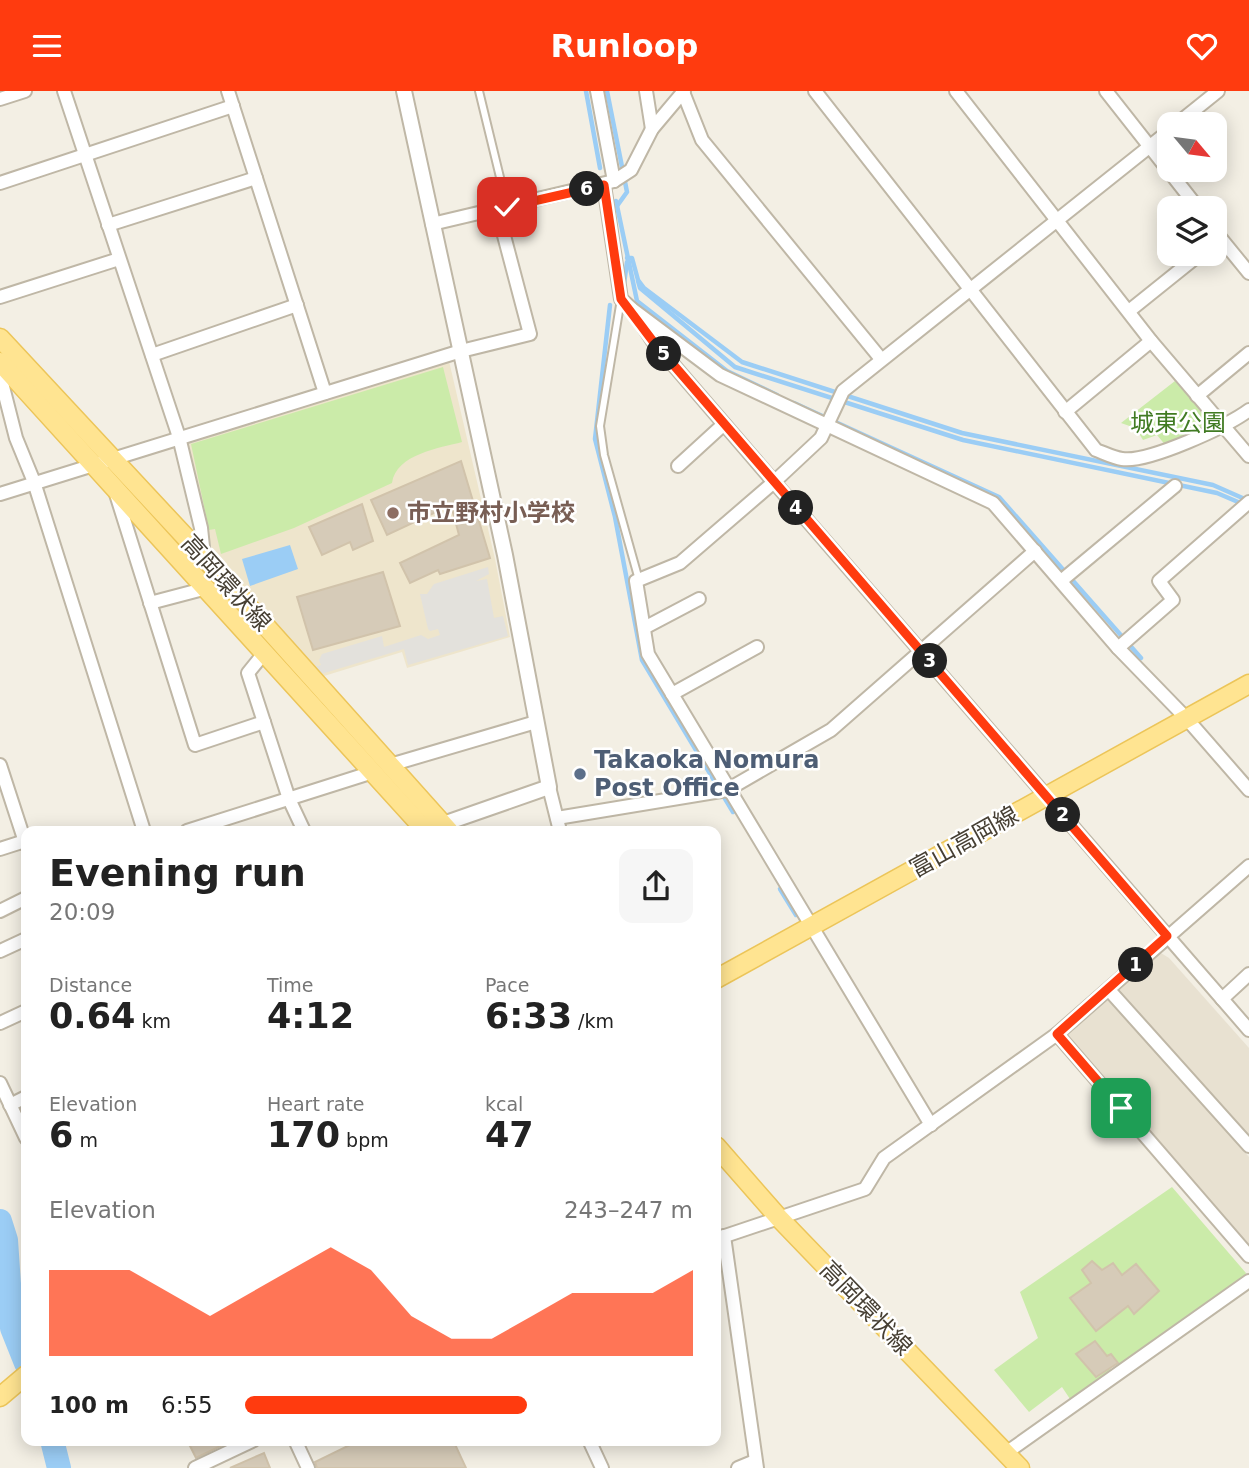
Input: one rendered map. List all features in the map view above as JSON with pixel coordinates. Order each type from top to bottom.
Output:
[{"type":"main road","name":"高岡環状線","points":[[0,338],[101,460],[114,487],[265,652],[435,826]]},
{"type":"main road","name":"高岡環状線","points":[[0,362],[204,557],[381,769]]},
{"type":"main road","name":"富山高岡線","points":[[721,976],[1249,684]]},
{"type":"main road","name":"高岡環状線","points":[[721,1152],[779,1218],[1020,1468]]},
{"type":"main road","points":[[5,1392],[21,1379]]},
{"type":"street","points":[[0,99],[25,91]]},
{"type":"street","points":[[64,91],[179,437],[201,528],[204,557]]},
{"type":"street","points":[[228,91],[325,393]]},
{"type":"street","points":[[404,91],[461,351],[510,621],[559,826]]},
{"type":"street","points":[[597,91],[621,299],[720,375],[832,417],[993,503],[1061,581],[1123,644],[1249,790]]},
{"type":"street","points":[[646,91],[652,129]]},
{"type":"street","points":[[432,224],[609,183],[631,170],[652,129],[683,91],[702,140],[881,359]]},
{"type":"street","points":[[815,91],[1096,450],[1124,460],[1182,444],[1222,426],[1249,409]]},
{"type":"street","points":[[956,91],[1151,341],[1249,456]]},
{"type":"street","points":[[1106,91],[1189,196]]},
{"type":"street","points":[[1192,112],[1218,91]]},
{"type":"street","points":[[0,183],[233,106]]},
{"type":"street","points":[[931,1125],[811,927],[722,791],[672,694],[648,655],[636,581],[680,563],[821,438],[843,391],[1157,140]]},
{"type":"street","points":[[108,225],[256,178]]},
{"type":"street","points":[[0,493],[461,351],[530,334],[502,208]]},
{"type":"street","points":[[1227,248],[1249,274]]},
{"type":"street","points":[[0,297],[120,259]]},
{"type":"street","points":[[1129,311],[1185,266]]},
{"type":"street","points":[[152,355],[297,305]]},
{"type":"street","points":[[632,309],[652,340],[1249,1030]]},
{"type":"street","points":[[1065,412],[1151,341]]},
{"type":"street","points":[[1197,396],[1249,353]]},
{"type":"street","points":[[0,375],[16,438],[34,482],[142,826]]},
{"type":"street","points":[[678,466],[724,424]]},
{"type":"street","points":[[1061,581],[1175,486]]},
{"type":"street","points":[[114,487],[195,745],[264,722]]},
{"type":"street","points":[[1123,644],[1173,600],[1160,581],[1246,505]]},
{"type":"street","points":[[557,818],[722,791],[831,730],[1035,551]]},
{"type":"street","points":[[150,603],[207,588]]},
{"type":"street","points":[[643,628],[698,599]]},
{"type":"street","points":[[672,694],[757,647]]},
{"type":"street","points":[[265,652],[248,673],[289,799],[302,826]]},
{"type":"street","points":[[220,826],[289,799],[536,722]]},
{"type":"street","points":[[0,765],[21,828]]},
{"type":"street","points":[[446,826],[549,787]]},
{"type":"street","points":[[0,849],[21,844]]},
{"type":"street","points":[[721,1237],[865,1189],[884,1158],[1057,1034],[1249,866]]},
{"type":"street","points":[[0,911],[21,900]]},
{"type":"street","points":[[0,951],[21,941]]},
{"type":"street","points":[[1222,999],[1249,974]]},
{"type":"street","points":[[1109,990],[1249,1146]]},
{"type":"street","points":[[0,1023],[21,1013]]},
{"type":"street","points":[[1057,1034],[1249,1256]]},
{"type":"street","points":[[0,1083],[21,1128]]},
{"type":"street","points":[[10,1105],[21,1100]]},
{"type":"street","points":[[721,1243],[756,1464],[738,1468]]},
{"type":"street","points":[[1006,1453],[1249,1281]]},
{"type":"street","points":[[195,1468],[241,1446]]},
{"type":"street","points":[[298,1446],[308,1468]]},
{"type":"street","points":[[592,1446],[602,1468]]},
{"type":"lane","points":[[479,91],[502,208]]},
{"type":"lane","points":[[621,299],[600,426],[604,455],[639,580]]},
{"type":"shaded area","points":[[449,361],[495,559],[510,637],[407,668],[402,652],[324,676],[215,563],[188,444]]},
{"type":"shaded area","points":[[488,567],[489,574],[476,581],[487,579],[494,618],[503,616],[508,636],[408,665],[404,649],[321,674],[315,667],[321,665],[319,660],[322,654],[382,636],[384,647],[421,635],[428,639],[440,635],[438,629],[428,629],[420,594],[427,594],[434,584]]},
{"type":"shaded area","points":[[1156,950],[1169,958],[1249,1048],[1249,1142],[1117,994],[1116,984]]},
{"type":"shaded area","points":[[1103,998],[1113,1002],[1249,1157],[1249,1248],[1062,1039],[1064,1032]]},
{"type":"green space","points":[[443,367],[462,442],[410,459],[395,473],[392,483],[294,528],[221,554],[215,529],[209,530],[191,444]]},
{"type":"green space","name":"城東公園","points":[[1175,381],[1219,431],[1172,453],[1157,435],[1143,440],[1138,432],[1141,430],[1121,423]]},
{"type":"green space","points":[[1172,1187],[1246,1273],[1243,1282],[1072,1402],[1062,1387],[1029,1412],[994,1370],[1038,1338],[1020,1292]],"holes":[[[1092,1261],[1102,1270],[1113,1263],[1120,1277],[1136,1265],[1124,1309],[1096,1331],[1070,1298],[1091,1283],[1082,1270]],[[1088,1345],[1107,1356],[1111,1354],[1119,1366],[1112,1371],[1107,1367],[1096,1377],[1077,1354]]]},
{"type":"water","points":[[290,545],[298,569],[250,586],[242,559]]},
{"type":"building","points":[[461,461],[490,558],[440,574],[438,570],[410,583],[400,563],[459,535],[451,505],[387,535],[371,500]]},
{"type":"building","points":[[362,504],[373,541],[353,550],[350,542],[322,555],[309,527]]},
{"type":"building","points":[[383,572],[400,626],[313,650],[297,597]]},
{"type":"building","points":[[1092,1261],[1102,1270],[1113,1263],[1122,1275],[1136,1264],[1159,1291],[1134,1314],[1128,1306],[1096,1331],[1070,1298],[1091,1283],[1082,1270]]},
{"type":"building","points":[[1095,1341],[1107,1356],[1111,1354],[1118,1363],[1096,1377],[1076,1354]]},
{"type":"building","points":[[190,1446],[221,1446],[196,1458]]},
{"type":"building","points":[[348,1446],[456,1446],[466,1468],[317,1468],[315,1462]]},
{"type":"building","points":[[264,1453],[270,1468],[230,1468]]},
{"type":"waterway","points":[[586,91],[600,168]]},
{"type":"waterway","points":[[607,91],[627,192],[617,206]]},
{"type":"waterway","points":[[616,201],[637,301],[727,371],[777,395]]},
{"type":"waterway","points":[[627,258],[632,258],[638,280],[644,288],[742,362],[962,433],[1213,485],[1247,500]]},
{"type":"waterway","points":[[624,284],[627,262]]},
{"type":"waterway","points":[[638,281],[640,288],[735,367],[963,440],[1217,493],[1245,505]]},
{"type":"waterway","points":[[610,305],[595,439],[615,517],[642,660],[733,812]]},
{"type":"waterway","points":[[794,403],[999,497],[1141,658]]},
{"type":"waterway","points":[[780,889],[796,915]]},
{"type":"waterway","points":[[0,1221],[6,1240],[12,1328],[21,1350]]},
{"type":"waterway","points":[[54,1446],[59,1468]]},
{"type":"place","name":"市立野村小学校","points":[[393,513]]},
{"type":"place","name":"Takaoka Nomura Post Office","points":[[580,774]]},
{"type":"route","points":[[507,207],[604,185],[621,299],[632,309],[652,340],[1167,936],[1057,1034],[1121,1108]]}]
